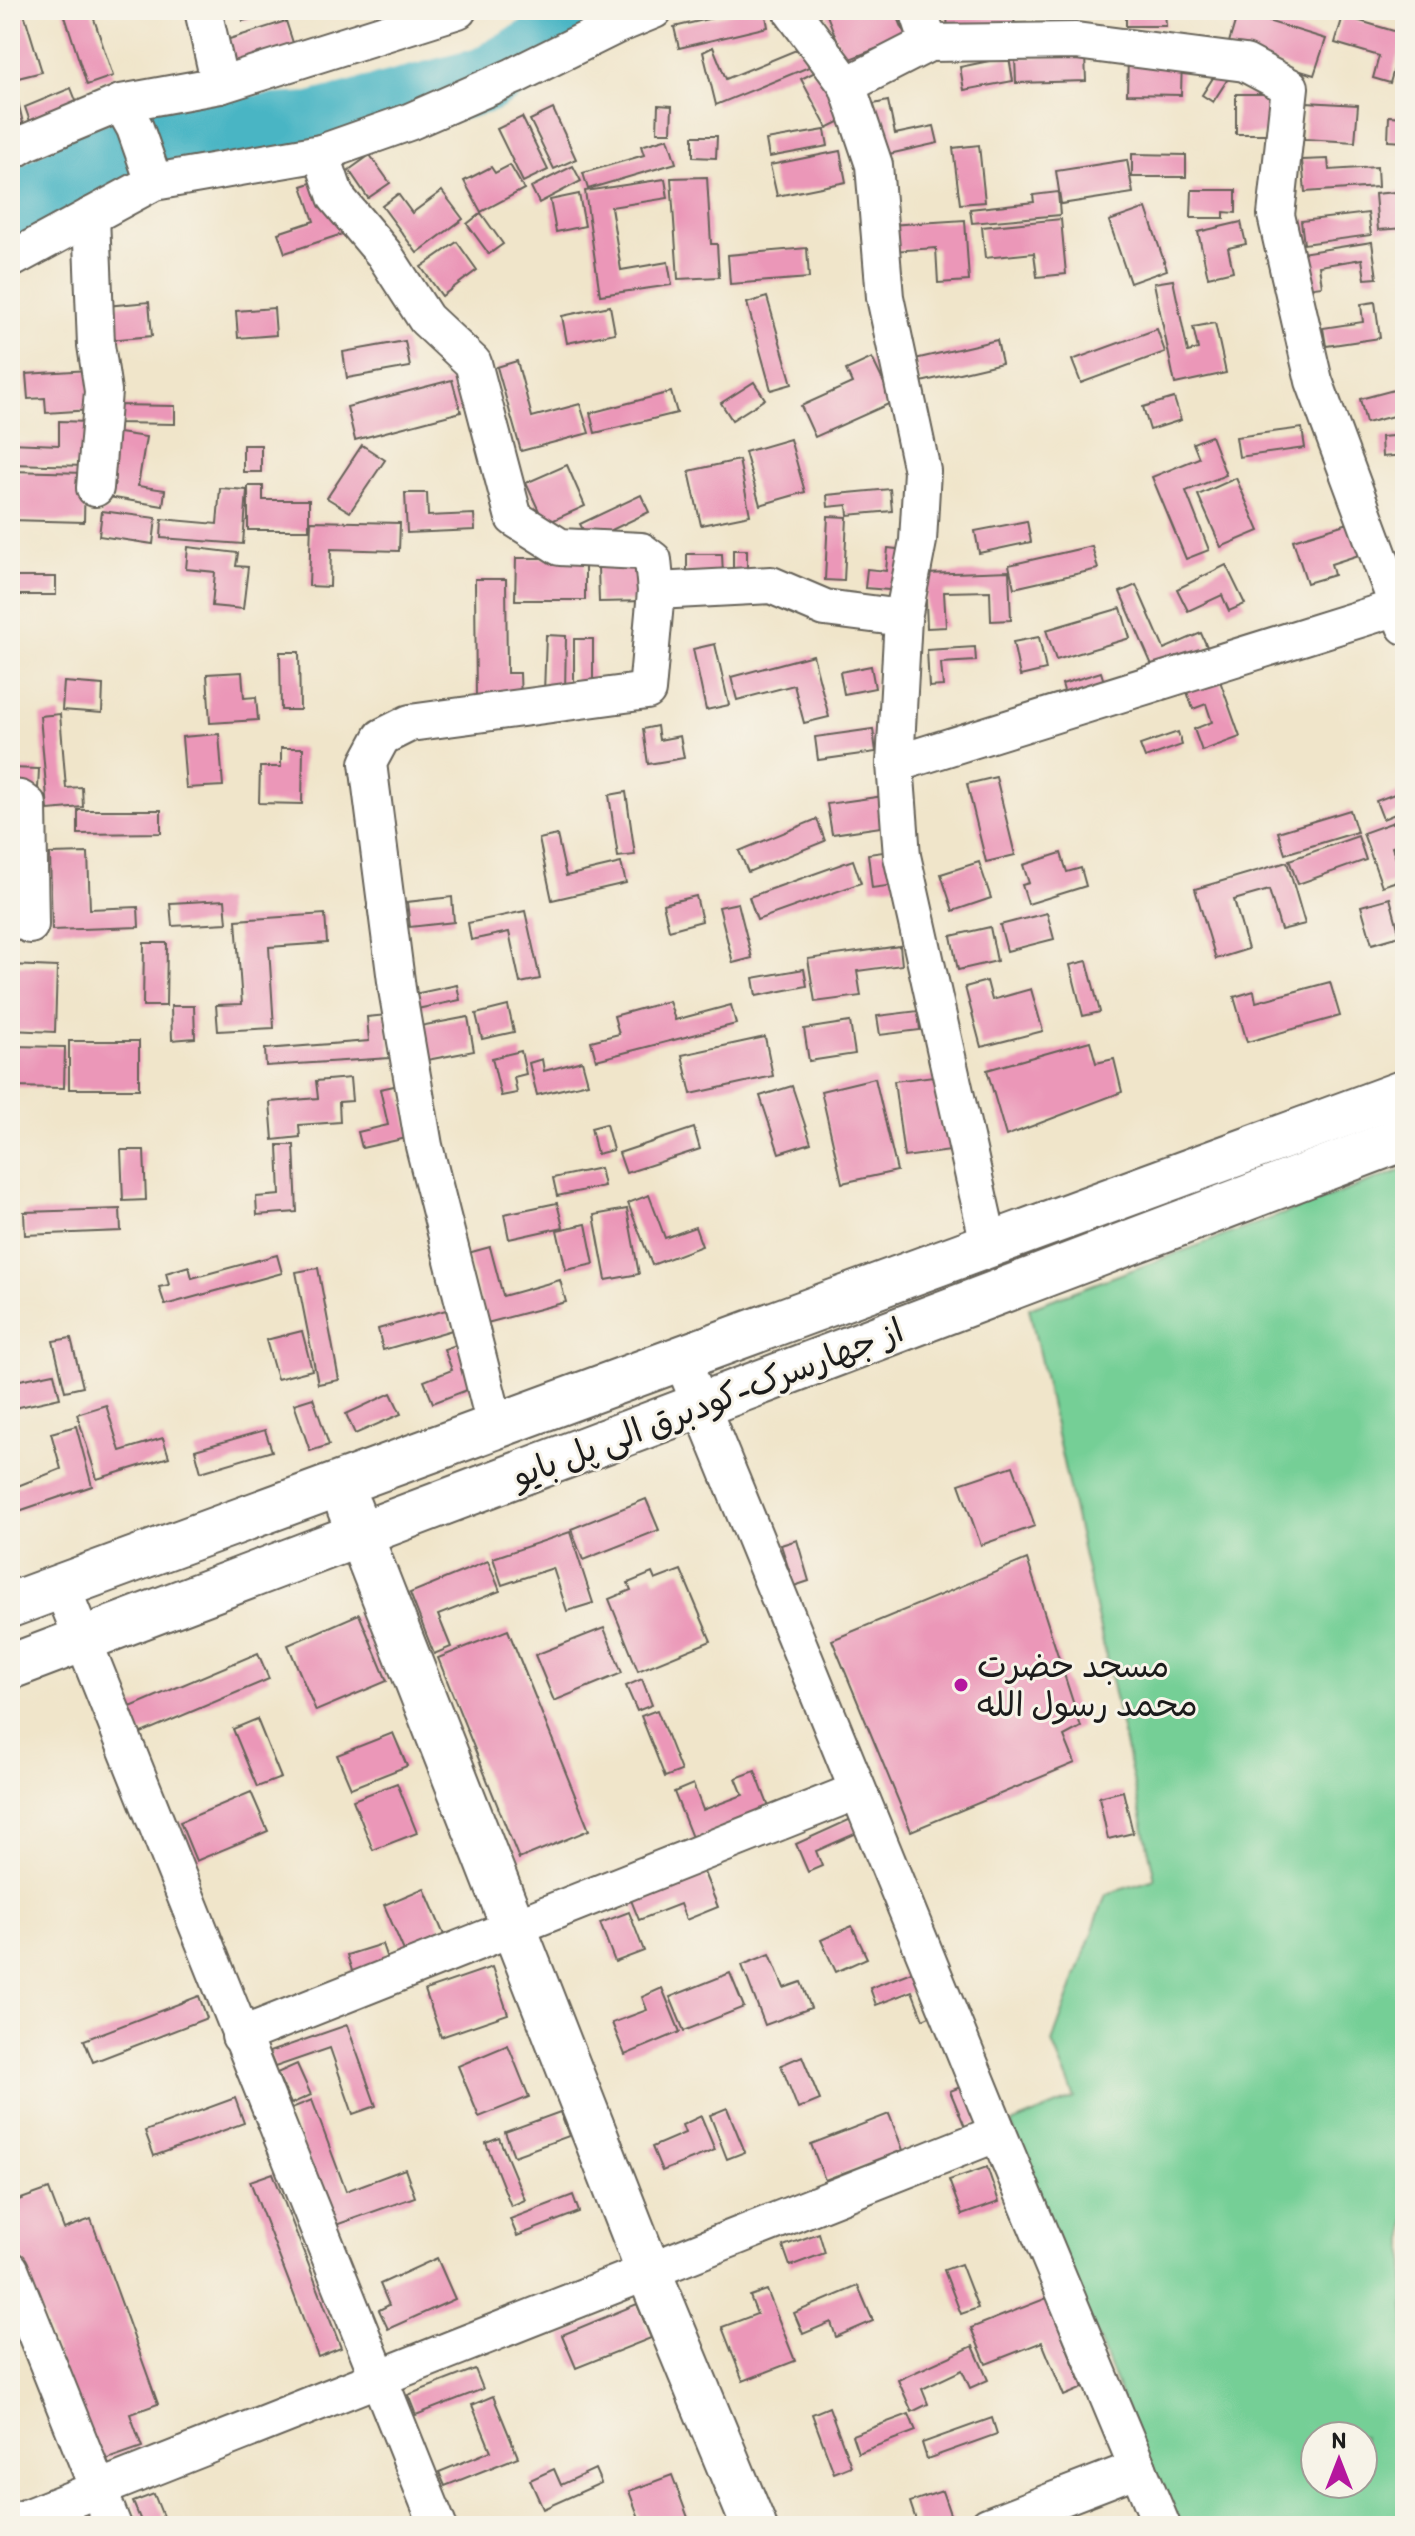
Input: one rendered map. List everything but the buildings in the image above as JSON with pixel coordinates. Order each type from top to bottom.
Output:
[{"type":"street","points":[[203,10],[220,85]]},
{"type":"street","points":[[10,260],[91,216],[139,143],[220,85],[458,10]]},
{"type":"street","points":[[10,152],[25,143],[139,143],[321,153],[409,122],[654,10]]},
{"type":"street","points":[[791,10],[847,85],[874,165],[885,297],[922,471],[918,541],[903,618],[895,764],[902,856],[989,1244]]},
{"type":"street","points":[[847,85],[923,27],[1076,41],[1245,63],[1290,87],[1276,215],[1314,381],[1402,617],[895,764]]},
{"type":"street","points":[[321,153],[336,197],[384,254],[426,319],[473,363],[514,518],[560,547],[641,551],[653,560],[656,591],[647,691],[410,723],[382,737],[368,763],[397,989],[424,1146],[495,1425]]},
{"type":"street","points":[[91,216],[96,345],[103,391],[95,488]]},
{"type":"street","points":[[656,591],[771,585],[825,608],[903,618]]},
{"type":"street","points":[[10,798],[20,799],[28,805],[30,925]]},
{"type":"street","name":"از جهارسرک-کودبرق الی پل بایو","points":[[10,1605],[1405,1092]]},
{"type":"street","name":"از جهارسرک-کودبرق الی پل بایو","points":[[10,1667],[1405,1138]]},
{"type":"street","points":[[681,1357],[1162,2526]]},
{"type":"street","points":[[339,1483],[516,1926],[648,2270],[754,2526]]},
{"type":"street","points":[[61,1585],[438,2526]]},
{"type":"street","points":[[240,2036],[857,1791]]},
{"type":"street","points":[[10,2524],[998,2133]]},
{"type":"street","points":[[10,2269],[113,2526]]},
{"type":"street","points":[[988,2526],[1138,2468]]},
{"type":"green space","points":[[1405,1169],[1405,2526],[1174,2526],[1011,2124],[1075,2098],[1052,2043],[1106,1894],[1155,1879],[1029,1308]]},
{"type":"waterway","points":[[10,209],[93,161],[196,131],[312,125],[485,80],[605,10]]},
{"type":"place","name":"مسجد حضرت محمد رسول الله","points":[[961,1685]]}]
